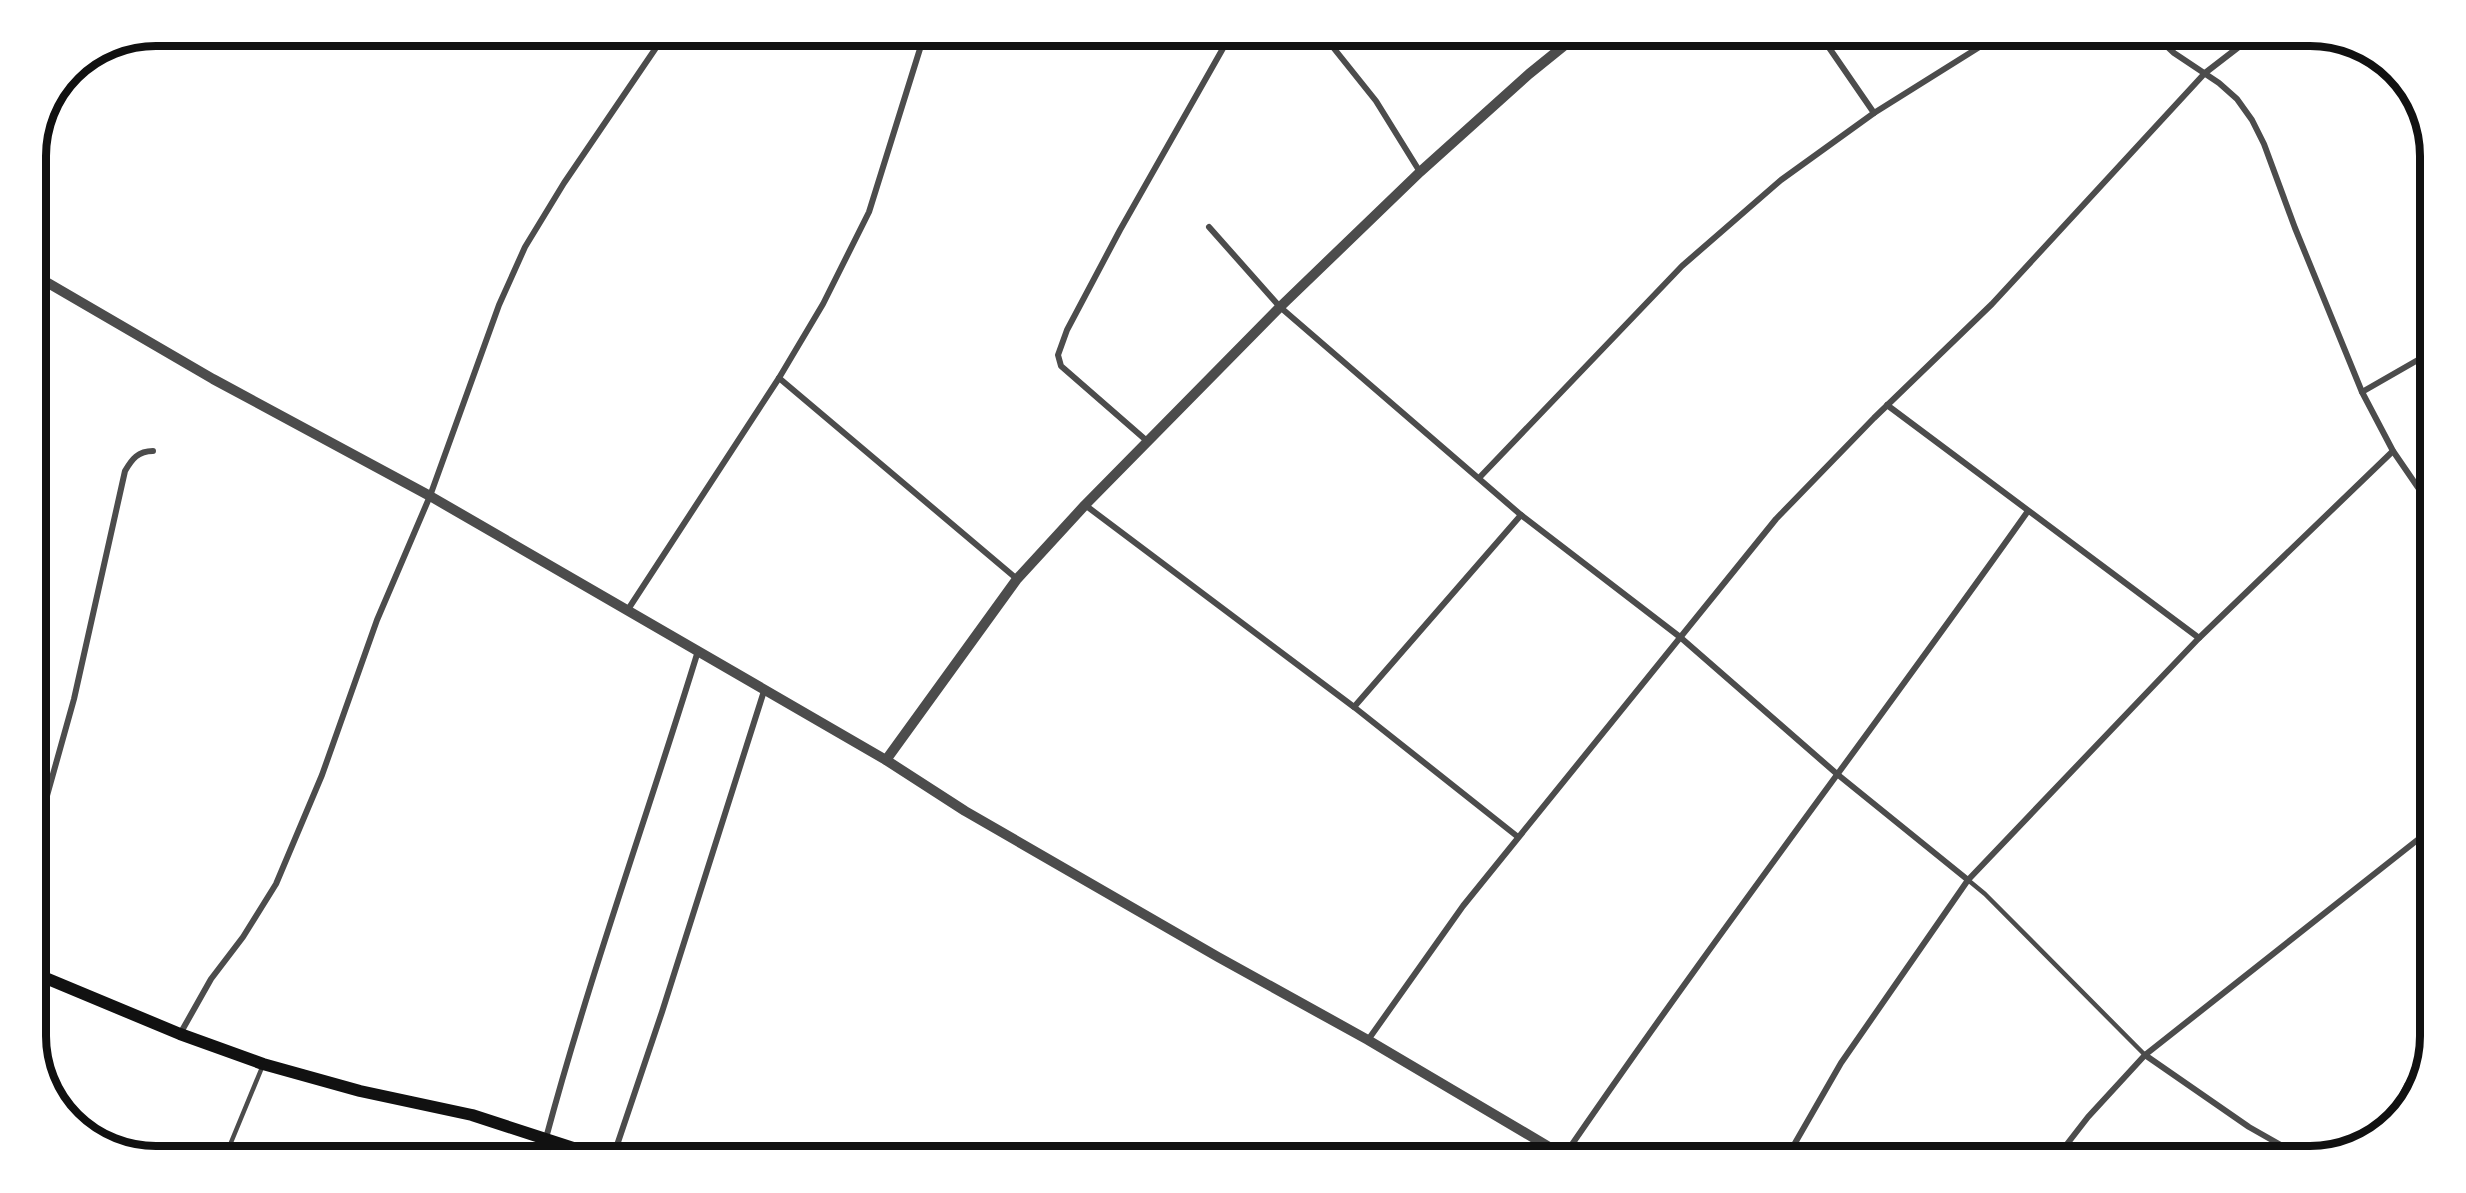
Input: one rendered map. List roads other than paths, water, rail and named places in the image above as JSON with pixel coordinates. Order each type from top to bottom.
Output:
[{"type":"main road","points":[[47,979],[180,1034],[263,1065],[360,1092],[472,1115],[569,1146]]},
{"type":"street","points":[[1332,46],[1376,101],[1420,172]]},
{"type":"street","points":[[886,760],[1017,579],[1085,505],[1280,307],[1420,172],[1563,46]]},
{"type":"street","points":[[1828,46],[1874,113]]},
{"type":"street","points":[[1479,478],[1682,266],[1781,180],[1874,113],[1981,46]]},
{"type":"street","points":[[2167,46],[2237,99],[2264,144],[2295,228],[2362,392],[2393,451],[2419,490]]},
{"type":"street","points":[[1368,1040],[1463,906],[1776,519],[1887,405],[1999,296],[2205,73],[2240,46]]},
{"type":"street","points":[[180,1034],[211,979],[243,937],[276,884],[322,775],[377,620],[430,496],[499,305],[525,247],[564,183],[657,47]]},
{"type":"street","points":[[627,612],[779,378],[823,304],[869,212],[921,47]]},
{"type":"street","points":[[1147,441],[1061,366],[1058,355],[1067,330],[1120,230],[1224,47]]},
{"type":"street","points":[[1209,227],[1280,307],[1521,515],[1680,637],[1837,774],[1968,880]]},
{"type":"street","points":[[47,282],[213,380],[430,496],[886,760],[965,811],[1218,957],[1368,1040],[1548,1146]]},
{"type":"street","points":[[2362,392],[2419,359]]},
{"type":"street","points":[[779,378],[1017,579]]},
{"type":"street","points":[[1887,405],[2199,638]]},
{"type":"street","points":[[47,796],[74,699],[125,471],[131,460],[138,454],[153,451]]},
{"type":"street","points":[[1793,1146],[1841,1063],[1968,880],[2199,638],[2393,451]]},
{"type":"street","points":[[1085,505],[1354,707],[1518,837]]},
{"type":"street","points":[[1572,1146],[1645,1039],[1920,663],[2028,511]]},
{"type":"street","points":[[1354,707],[1521,515]]},
{"type":"street","points":[[546,1138],[566,1062],[595,968],[639,842],[698,651]]},
{"type":"street","points":[[617,1146],[662,1012],[764,691]]},
{"type":"street","points":[[2065,1146],[2145,1054],[2420,838]]},
{"type":"street","points":[[2145,1054],[2249,1127],[2283,1146]]},
{"type":"street","points":[[2401,1097],[2409,1083]]},
{"type":"lane","points":[[1968,880],[1986,894],[2145,1054]]},
{"type":"lane","points":[[230,1146],[263,1065]]}]
